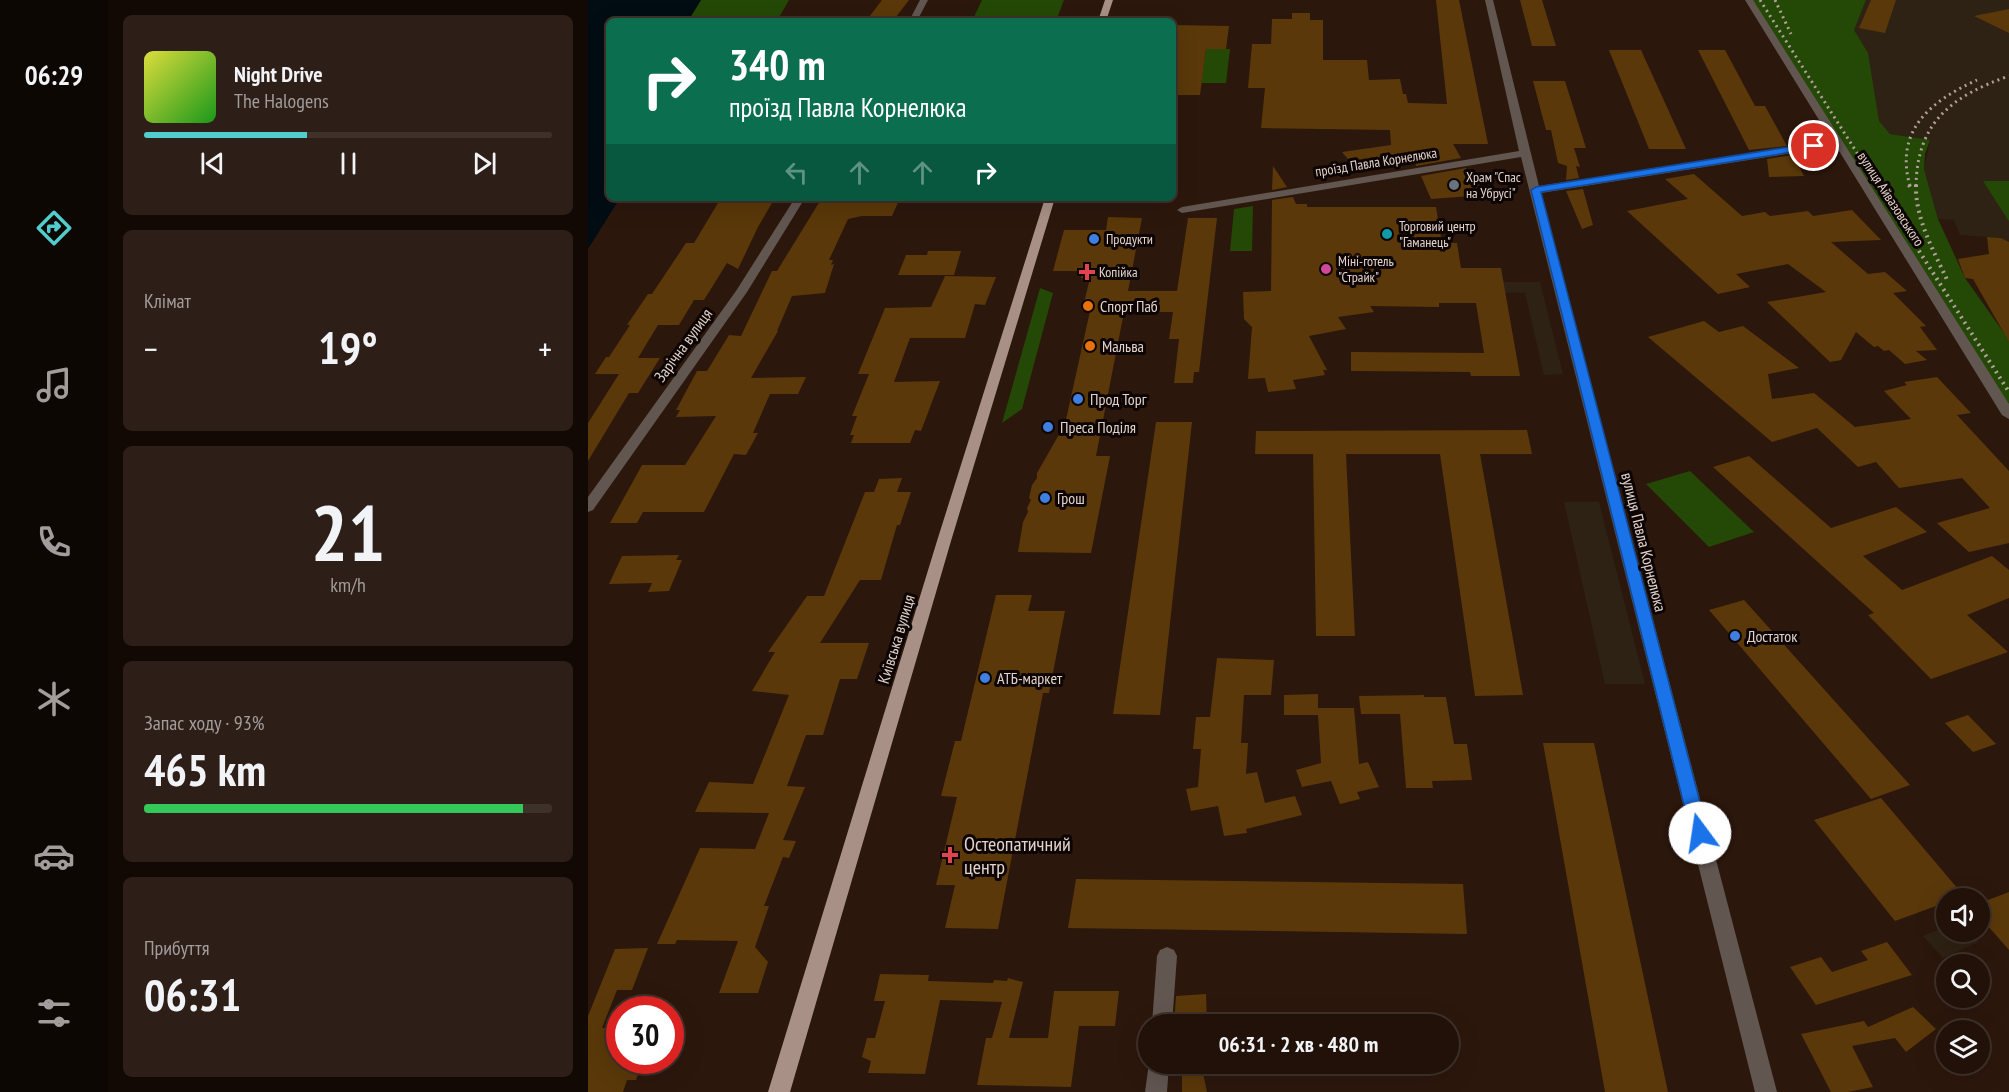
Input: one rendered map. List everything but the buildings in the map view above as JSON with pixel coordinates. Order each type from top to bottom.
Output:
[{"type":"main road","points":[[1103,18],[1109,0]]},
{"type":"main road","name":"Київська вулиця","points":[[779,1092],[944,541],[1049,201]]},
{"type":"street","points":[[915,18],[924,0]]},
{"type":"street","name":"вулиця Павла Корнелюка","points":[[1489,0],[1525,153],[1766,1092]]},
{"type":"street","name":"вулиця Айвазовського","points":[[1749,0],[2009,414]]},
{"type":"street","points":[[1536,190],[1837,143]]},
{"type":"street","name":"проїзд Павла Корнелюка","points":[[1182,210],[1525,153]]},
{"type":"street","name":"Зарічна вулиця","points":[[588,507],[741,292],[798,201]]},
{"type":"street","points":[[1163,1014],[1167,956]]},
{"type":"street","points":[[1156,1092],[1158,1074]]},
{"type":"shaded area","points":[[588,0],[701,0],[690,18],[606,18],[606,201],[618,201],[588,249]]},
{"type":"shaded area","points":[[1866,0],[2009,0],[2009,242],[2001,238],[1960,235],[1954,220],[1938,219],[1924,169],[1930,140],[1890,134],[1879,121],[1853,30]]},
{"type":"shaded area","points":[[1479,282],[1540,282],[1563,374],[1544,375],[1525,293],[1480,292]]},
{"type":"shaded area","points":[[1564,502],[1599,502],[1645,684],[1605,684]]},
{"type":"shaded area","points":[[1936,931],[1936,942],[1979,942],[1952,954],[1939,954],[1923,936]]},
{"type":"green space","points":[[701,0],[789,0],[779,18],[690,18]]},
{"type":"green space","points":[[982,0],[1064,0],[1057,18],[973,18]]},
{"type":"green space","points":[[1749,0],[1866,0],[1854,30],[1868,53],[1879,121],[1890,134],[1930,140],[1925,154],[1924,169],[1938,219],[1965,278],[2009,340],[2009,415]]},
{"type":"green space","points":[[1206,49],[1230,49],[1226,83],[1201,83]]},
{"type":"green space","points":[[1983,181],[2009,181],[2009,221],[2008,220]]},
{"type":"green space","points":[[1253,206],[1252,251],[1230,251],[1234,209]]},
{"type":"green space","points":[[1040,288],[1053,293],[1022,409],[1002,423]]},
{"type":"green space","points":[[1690,471],[1754,532],[1709,547],[1646,484]]},
{"type":"railway","points":[[1760,0],[1878,186]]},
{"type":"railway","points":[[1775,0],[1791,34]]},
{"type":"railway","points":[[1916,186],[1923,145],[1931,128],[1942,114],[1971,93],[2009,76]]},
{"type":"railway","points":[[1910,186],[1906,166],[1907,149],[1912,133],[1920,120],[1945,98],[1977,80]]},
{"type":"railway","points":[[1877,185],[2009,392]]},
{"type":"railway","points":[[1916,186],[1922,222],[1948,282]]},
{"type":"place","name":"Храм \"Спас на Убрусі\"","points":[[1454,185]]},
{"type":"place","name":"Торговий центр \"Гаманець\"","points":[[1387,234]]},
{"type":"place","name":"Продукти","points":[[1094,239]]},
{"type":"place","name":"Міні-готель \"Страйк\"","points":[[1326,269]]},
{"type":"place","name":"Копійка","points":[[1087,272]]},
{"type":"place","name":"Спорт Паб","points":[[1088,306]]},
{"type":"place","name":"Мальва","points":[[1090,346]]},
{"type":"place","name":"Прод Торг","points":[[1078,399]]},
{"type":"place","name":"Преса Поділя","points":[[1048,427]]},
{"type":"place","name":"Грош","points":[[1045,498]]},
{"type":"place","name":"Достаток","points":[[1735,636]]},
{"type":"place","name":"АТБ-маркет","points":[[985,678]]},
{"type":"place","name":"Остеопатичний центр","points":[[950,855]]},
{"type":"route","points":[[1700,833],[1536,190],[1814,146]]}]
